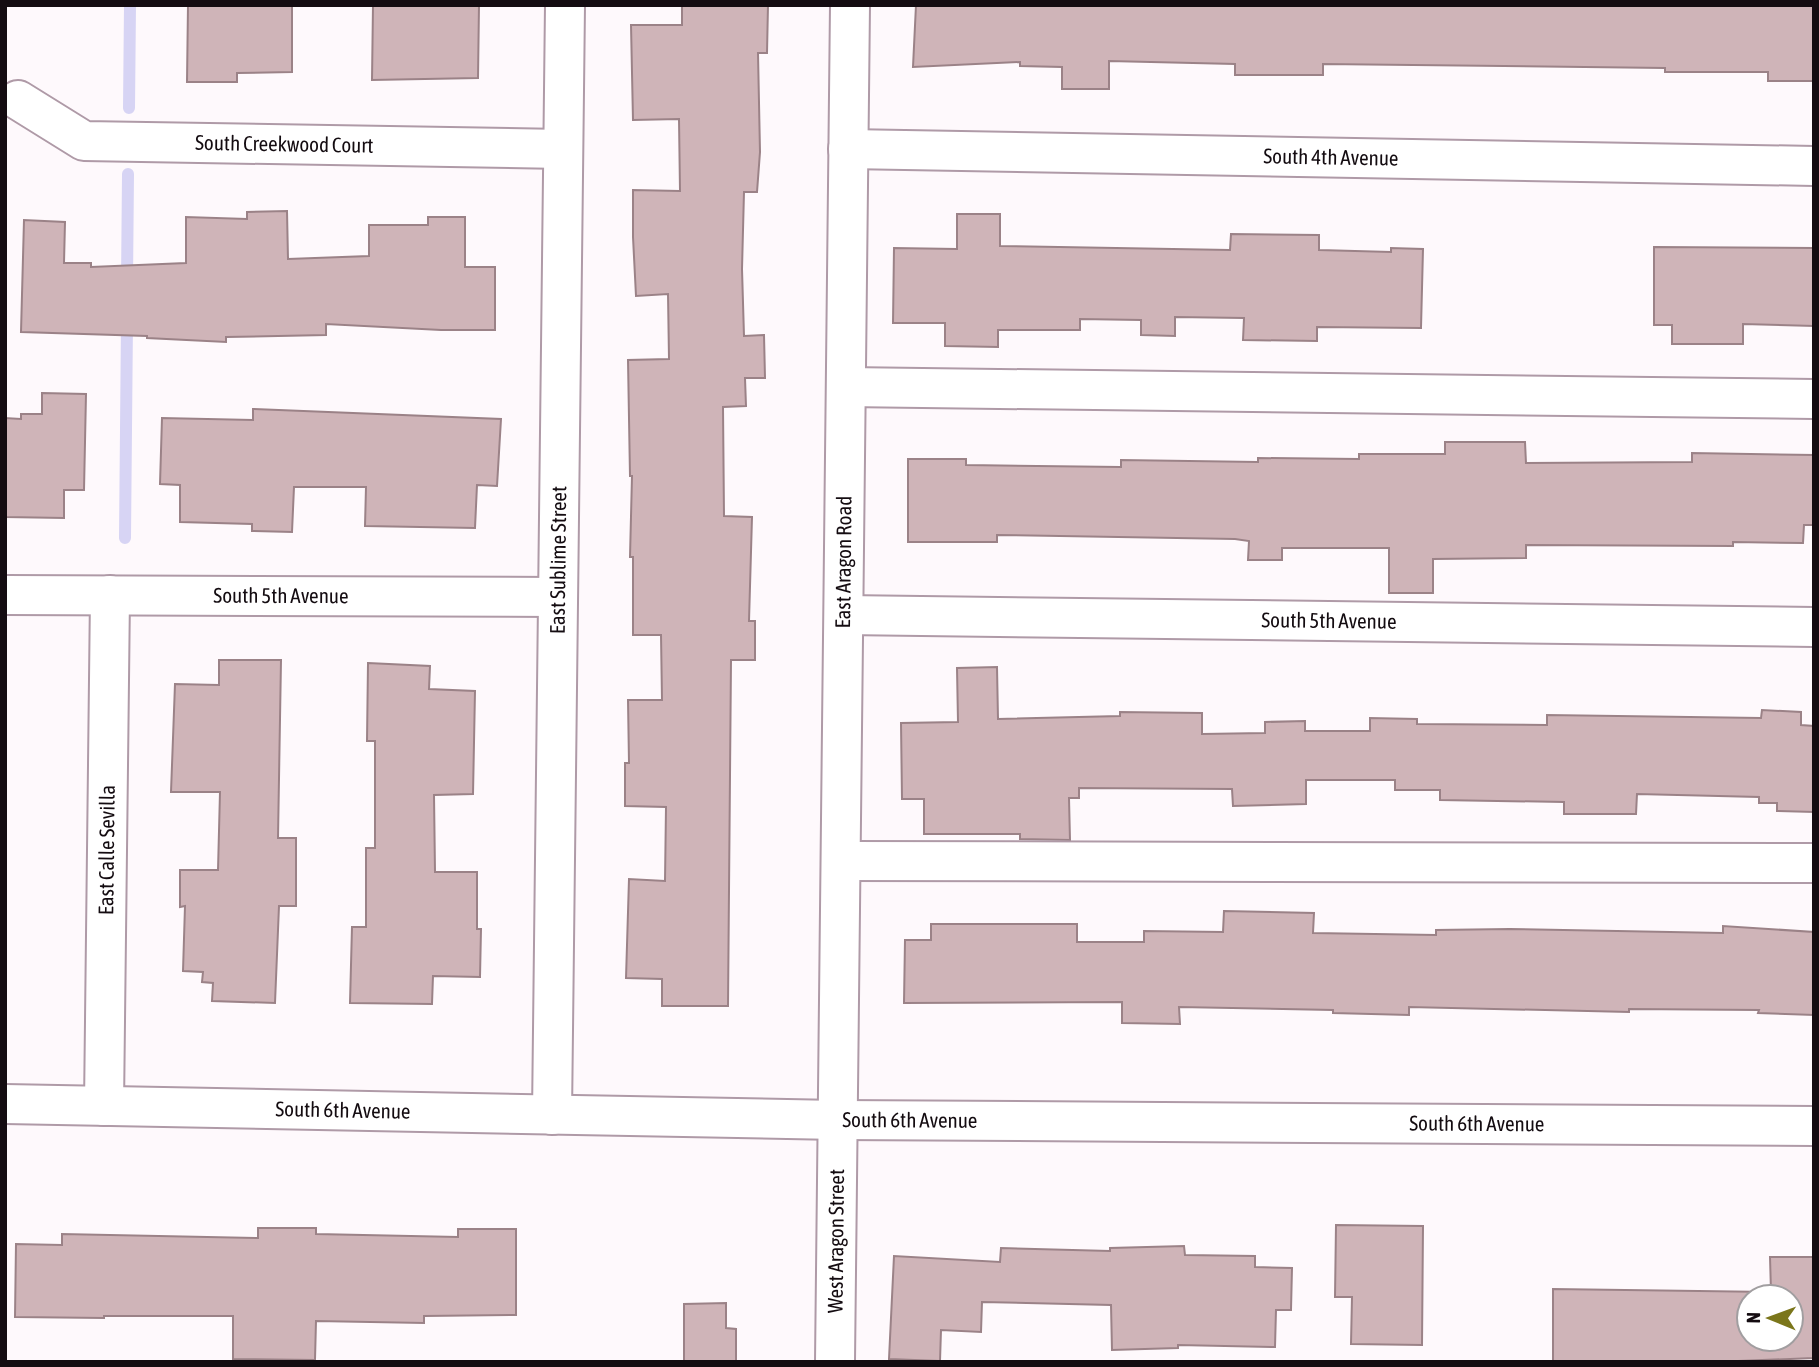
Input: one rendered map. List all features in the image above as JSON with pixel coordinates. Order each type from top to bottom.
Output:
[{"type":"street","name":"East Sublime Street","points":[[552,1115],[565,5]]},
{"type":"street","name":"East Aragon Road","points":[[838,1120],[850,5]]},
{"type":"street","name":"South Creekwood Court","points":[[18,100],[84,141],[563,149]]},
{"type":"street","name":"South 4th Avenue","points":[[848,149],[1814,166]]},
{"type":"street","points":[[846,387],[1814,399]]},
{"type":"street","name":"South 5th Avenue","points":[[5,595],[558,597]]},
{"type":"street","name":"East Calle Sevilla","points":[[104,1106],[110,595]]},
{"type":"street","name":"South 5th Avenue","points":[[844,615],[1814,627]]},
{"type":"street","points":[[841,861],[1814,863]]},
{"type":"street","name":"South 6th Avenue","points":[[5,1104],[838,1120],[1814,1126]]},
{"type":"street","name":"West Aragon Street","points":[[835,1362],[838,1120]]},
{"type":"building","points":[[188,5],[292,5],[292,72],[237,73],[237,82],[187,82]]},
{"type":"building","points":[[373,5],[479,5],[478,78],[372,80]]},
{"type":"building","points":[[682,5],[768,5],[767,53],[758,53],[760,152],[757,192],[744,192],[742,269],[744,336],[764,335],[765,378],[745,378],[746,406],[723,407],[724,516],[752,517],[749,621],[755,621],[755,660],[731,660],[728,1006],[662,1006],[662,979],[626,978],[629,879],[665,881],[666,807],[625,806],[625,763],[629,763],[628,700],[662,700],[661,635],[633,635],[628,360],[669,359],[668,294],[636,296],[633,190],[680,191],[679,119],[633,120],[631,25],[682,25]]},
{"type":"building","points":[[916,5],[1814,5],[1814,81],[1768,81],[1768,72],[1665,72],[1665,68],[1323,64],[1323,75],[1235,75],[1235,64],[1109,61],[1109,89],[1062,89],[1062,67],[1020,66],[1020,62],[913,67]]},
{"type":"building","points":[[287,211],[288,259],[369,256],[369,225],[428,225],[428,217],[465,217],[465,267],[495,267],[495,330],[326,324],[326,335],[226,337],[226,342],[147,336],[21,332],[24,220],[65,222],[64,263],[91,263],[91,267],[186,263],[186,217],[247,219],[247,212]]},
{"type":"building","points":[[957,214],[1000,214],[1000,246],[1230,250],[1231,234],[1319,235],[1319,250],[1391,252],[1391,248],[1423,249],[1421,328],[1317,327],[1317,341],[1243,340],[1244,318],[1175,317],[1175,336],[1141,335],[1141,320],[1080,319],[1080,330],[998,330],[998,347],[945,346],[945,323],[893,323],[894,248],[957,249]]},
{"type":"building","points":[[1654,247],[1814,248],[1814,326],[1743,324],[1743,344],[1672,344],[1672,325],[1654,325]]},
{"type":"building","points":[[42,393],[86,394],[84,490],[64,490],[64,518],[5,517],[5,418],[21,419],[21,414],[42,414]]},
{"type":"building","points":[[253,409],[501,419],[497,486],[477,485],[475,528],[365,526],[366,487],[294,487],[292,532],[252,531],[252,524],[180,522],[180,485],[160,484],[162,418],[253,420]]},
{"type":"building","points":[[1445,442],[1525,442],[1526,463],[1692,462],[1692,453],[1814,455],[1814,525],[1804,525],[1803,543],[1733,542],[1733,546],[1526,545],[1526,558],[1433,559],[1433,593],[1389,593],[1389,548],[1282,548],[1282,560],[1248,560],[1249,541],[1235,539],[997,535],[997,542],[908,542],[908,459],[966,459],[966,465],[1121,467],[1121,460],[1258,462],[1258,458],[1359,459],[1359,454],[1445,454]]},
{"type":"building","points":[[219,660],[281,660],[278,838],[296,838],[296,906],[279,906],[275,1003],[212,1001],[213,983],[202,982],[203,972],[183,971],[185,906],[180,907],[180,870],[218,870],[220,792],[171,792],[175,684],[219,685]]},
{"type":"building","points":[[368,663],[430,666],[429,689],[475,691],[473,794],[434,795],[435,872],[477,872],[477,929],[481,929],[480,977],[433,976],[432,1004],[350,1003],[352,927],[366,927],[366,848],[375,848],[375,741],[367,741]]},
{"type":"building","points":[[997,667],[998,719],[1120,716],[1120,712],[1202,713],[1202,734],[1265,733],[1265,722],[1305,721],[1305,731],[1370,731],[1370,718],[1417,719],[1417,724],[1547,725],[1547,715],[1761,718],[1762,710],[1801,712],[1801,725],[1814,726],[1814,812],[1777,811],[1777,803],[1759,803],[1759,797],[1637,794],[1636,814],[1564,814],[1564,802],[1440,800],[1440,790],[1395,790],[1395,780],[1306,780],[1306,804],[1233,806],[1232,789],[1079,788],[1079,798],[1069,798],[1070,840],[1020,839],[1020,834],[924,834],[924,799],[902,799],[901,723],[958,722],[957,668]]},
{"type":"building","points":[[1224,911],[1314,913],[1313,933],[1436,935],[1436,930],[1510,929],[1723,933],[1723,926],[1814,932],[1814,1015],[1758,1013],[1759,1010],[1629,1009],[1629,1012],[1409,1007],[1409,1015],[1333,1013],[1333,1010],[1179,1007],[1180,1024],[1122,1023],[1122,1002],[904,1003],[905,940],[931,940],[931,924],[1077,924],[1077,942],[1144,942],[1144,931],[1223,932]]},
{"type":"building","points":[[1336,1225],[1423,1226],[1422,1345],[1351,1344],[1352,1297],[1335,1297]]},
{"type":"building","points":[[258,1228],[316,1228],[316,1234],[458,1237],[458,1229],[516,1229],[516,1315],[424,1316],[424,1323],[316,1321],[315,1360],[233,1359],[233,1316],[15,1317],[16,1244],[62,1245],[62,1234],[258,1238]]},
{"type":"building","points":[[1184,1246],[1185,1255],[1255,1256],[1255,1267],[1292,1268],[1291,1310],[1276,1310],[1275,1347],[1178,1345],[1178,1348],[1112,1350],[1111,1305],[982,1302],[981,1332],[941,1330],[940,1361],[889,1359],[894,1256],[1000,1262],[1001,1248],[1110,1251],[1110,1248]]},
{"type":"building","points":[[1770,1257],[1813,1257],[1814,1358],[1714,1362],[1553,1362],[1553,1289],[1735,1292],[1735,1353],[1805,1353],[1805,1283],[1771,1283]]},
{"type":"building","points":[[726,1303],[726,1328],[736,1329],[736,1362],[684,1362],[684,1304]]},
{"type":"waterway","points":[[129,108],[130,5]]},
{"type":"waterway","points":[[127,282],[128,174]]},
{"type":"waterway","points":[[125,538],[127,321]]}]
